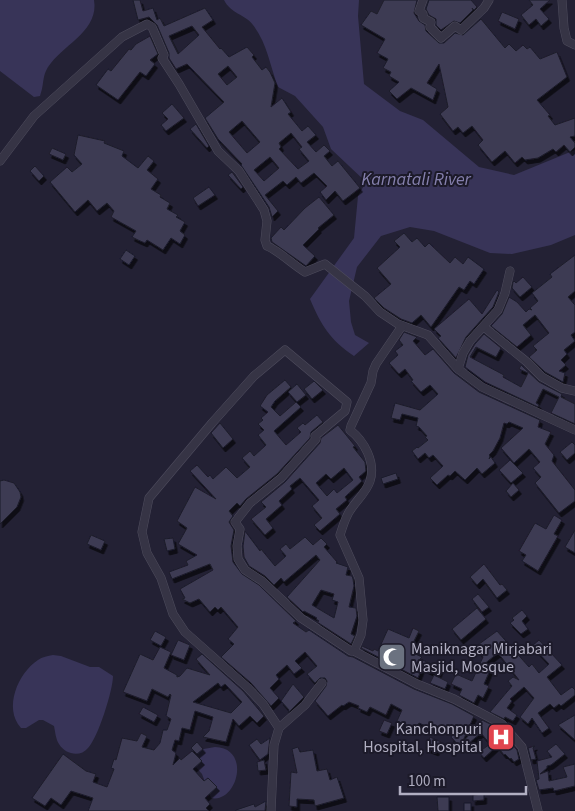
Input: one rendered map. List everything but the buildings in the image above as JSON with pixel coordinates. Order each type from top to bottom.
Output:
[{"type":"street","points":[[423,0],[419,11],[423,14],[423,18],[431,22],[430,27],[441,38],[455,26],[461,30],[484,8],[489,0]]},
{"type":"street","points":[[562,0],[567,41],[575,45]]},
{"type":"street","points":[[0,161],[34,116],[122,37],[147,24],[152,27],[164,55],[162,58],[218,151],[239,171],[264,210],[267,221],[265,240],[267,246],[273,248],[305,272],[325,264],[365,296],[380,312],[402,326],[428,335],[458,369],[482,387],[575,430]]},
{"type":"street","points":[[458,369],[466,347],[498,310],[505,293],[510,271]]},
{"type":"street","points":[[354,651],[361,635],[362,620],[359,578],[340,535],[347,516],[370,482],[372,466],[366,449],[350,430],[350,426],[371,383],[376,364],[402,326]]},
{"type":"street","points":[[484,327],[527,362],[542,377],[562,388],[575,391]]},
{"type":"street","points":[[280,728],[263,704],[247,687],[184,632],[172,614],[161,578],[147,553],[142,532],[149,498],[254,376],[285,350],[347,402],[345,411],[315,436],[316,439],[281,478],[265,490],[235,522],[240,529],[238,559],[245,570],[262,582],[301,618],[351,651],[417,684],[454,699],[502,724],[522,747],[538,811]]},
{"type":"street","points":[[271,811],[274,745],[280,728],[305,705],[322,683]]},
{"type":"water","points":[[0,0],[94,0],[92,19],[80,35],[48,67],[44,75],[40,96],[34,97],[0,71]]},
{"type":"water","name":"Karnatali River","points":[[224,0],[359,0],[358,16],[364,84],[400,111],[423,120],[479,167],[514,175],[575,150],[575,235],[551,245],[512,254],[490,253],[434,231],[410,227],[381,236],[357,267],[349,301],[351,322],[355,335],[369,343],[354,356],[332,338],[318,317],[310,299],[354,238],[358,196],[366,182],[331,149],[323,127],[295,96],[278,87],[258,32],[250,21],[230,8]]},
{"type":"water","points":[[53,655],[61,656],[90,667],[99,667],[113,676],[100,725],[92,743],[81,753],[73,754],[65,750],[57,740],[54,726],[43,720],[39,720],[26,728],[21,728],[13,711],[15,691],[24,673],[38,660]]},
{"type":"water","points":[[215,747],[227,750],[234,756],[237,765],[237,775],[233,785],[228,793],[220,798],[211,798],[202,774],[195,766],[193,754],[198,750]]},
{"type":"place","name":"Maniknagar Mirjabari Masjid, Mosque","points":[[392,657]]},
{"type":"place","name":"Kanchonpuri Hospital, Hospital","points":[[501,737]]}]
